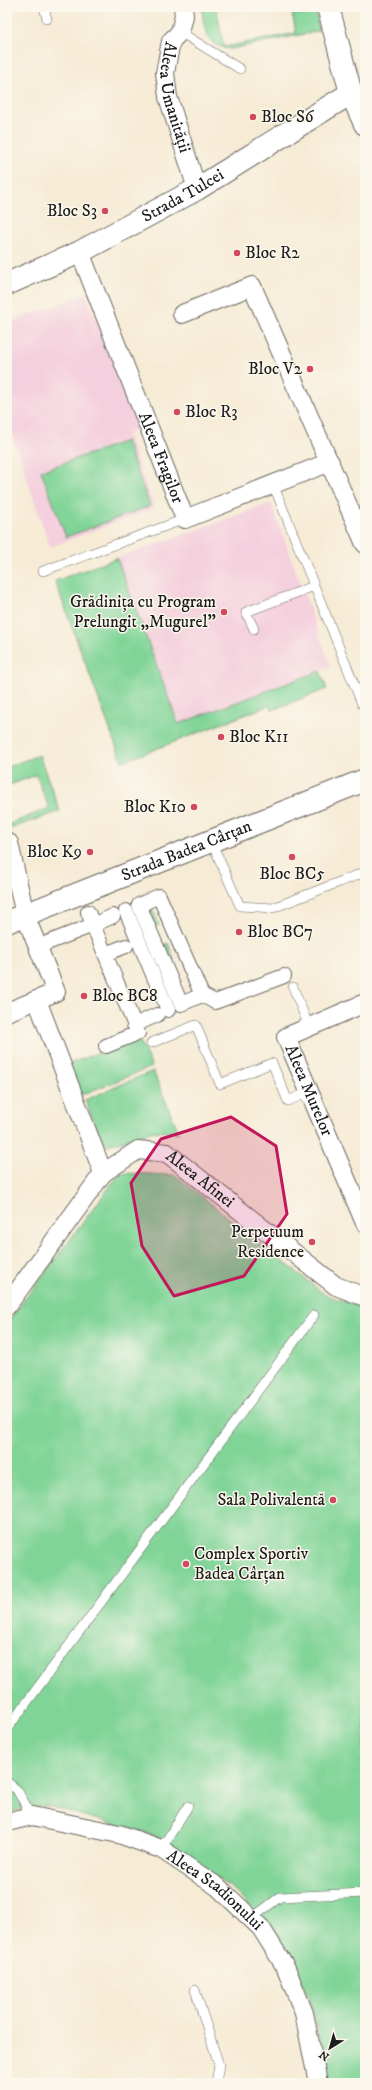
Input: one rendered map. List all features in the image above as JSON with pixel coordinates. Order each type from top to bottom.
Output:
[{"type":"street","name":"Aleea Umanității","points":[[182,7],[184,16],[180,32],[172,42],[165,73],[168,97],[197,189]]},
{"type":"street","points":[[328,7],[358,92],[365,124]]},
{"type":"street","name":"Strada Tulcei","points":[[7,281],[80,252],[197,189],[358,92]]},
{"type":"street","name":"Aleea Fragilor","points":[[80,252],[185,519],[330,462]]},
{"type":"street","points":[[182,314],[252,286],[365,544]]},
{"type":"street","name":"Strada Badea Cârțan","points":[[16,918],[365,780]]},
{"type":"street","points":[[7,844],[10,843],[16,918],[56,992],[7,1012]]},
{"type":"street","points":[[202,995],[181,1004],[139,905],[159,896],[202,995],[215,1002],[284,976]]},
{"type":"street","points":[[88,912],[138,1034],[106,1046]]},
{"type":"street","points":[[47,943],[120,914],[163,1012],[134,1025]]},
{"type":"street","points":[[152,935],[172,927]]},
{"type":"street","points":[[105,954],[126,946]]},
{"type":"street","points":[[169,976],[190,967]]},
{"type":"street","points":[[37,1000],[104,1173]]},
{"type":"street","name":"Aleea Murelor","points":[[365,1003],[286,1037],[365,1223]]},
{"type":"street","name":"Aleea Afinei","points":[[7,1306],[104,1173],[138,1150],[167,1153],[336,1286],[365,1298]]},
{"type":"street","name":"Aleea Stadionului","points":[[7,1822],[32,1816],[119,1834],[161,1849],[218,1887],[261,1928],[286,1968],[304,2012],[318,2083]]},
{"type":"lane","points":[[44,7],[47,19]]},
{"type":"lane","points":[[180,32],[240,69]]},
{"type":"lane","points":[[273,484],[362,704]]},
{"type":"lane","points":[[43,570],[185,519]]},
{"type":"lane","points":[[254,629],[246,612],[314,586]]},
{"type":"lane","points":[[211,841],[240,906],[273,908],[365,872]]},
{"type":"lane","points":[[293,987],[309,1027]]},
{"type":"lane","points":[[151,1043],[196,1025],[220,1084],[272,1063],[288,1101],[309,1092]]},
{"type":"lane","points":[[7,1729],[314,1315]]},
{"type":"lane","points":[[7,1782],[17,1790],[32,1816]]},
{"type":"lane","points":[[161,1849],[188,1806]]},
{"type":"lane","points":[[252,1918],[280,1897],[365,1893]]},
{"type":"lane","points":[[195,1990],[219,2065],[216,2083]]},
{"type":"highlighted area","points":[[231,1117],[276,1146],[287,1214],[244,1276],[174,1296],[142,1246],[131,1183],[161,1139]]},
{"type":"shaded area","points":[[86,294],[139,429],[127,434],[155,508],[50,547],[7,419],[7,323]]},
{"type":"shaded area","name":"Grădinița cu Program Prelungit „Mugurel”","points":[[271,503],[331,667],[178,724],[117,558]]},
{"type":"green space","points":[[202,7],[216,7],[224,47],[296,33],[291,7],[300,7],[302,15],[316,11],[319,31],[231,49],[222,48],[211,41],[208,36],[205,29]]},
{"type":"green space","points":[[126,441],[150,506],[66,537],[41,471]]},
{"type":"green space","points":[[117,558],[178,724],[320,671],[327,689],[272,710],[270,705],[122,762],[55,581]]},
{"type":"green space","points":[[39,755],[60,811],[7,830],[7,825],[49,808],[36,775],[7,786],[7,767]]},
{"type":"green space","points":[[152,908],[159,925],[154,928],[147,910]]},
{"type":"green space","points":[[168,943],[174,961],[169,963],[162,945]]},
{"type":"green space","points":[[138,1037],[152,1067],[81,1095],[69,1064]]},
{"type":"green space","points":[[153,1071],[179,1133],[154,1131],[108,1145],[102,1140],[85,1100]]},
{"type":"green space","name":"Complex Sportiv Badea Cârțan","points":[[120,1173],[175,1175],[324,1294],[365,1309],[365,2083],[331,2083],[310,1999],[276,1932],[228,1885],[153,1835],[48,1806],[7,1812],[7,1323]]},
{"type":"place","name":"Bloc S6","points":[[253,117]]},
{"type":"place","name":"Bloc S3","points":[[105,211]]},
{"type":"place","name":"Bloc R2","points":[[237,253]]},
{"type":"place","name":"Bloc V2","points":[[310,369]]},
{"type":"place","name":"Bloc R3","points":[[177,412]]},
{"type":"place","name":"Grădinița cu Program Prelungit „Mugurel”","points":[[224,612]]},
{"type":"place","name":"Bloc K11","points":[[221,737]]},
{"type":"place","name":"Bloc K10","points":[[194,807]]},
{"type":"place","name":"Bloc K9","points":[[90,852]]},
{"type":"place","name":"Bloc BC5","points":[[292,857]]},
{"type":"place","name":"Bloc BC7","points":[[239,932]]},
{"type":"place","name":"Bloc BC8","points":[[84,996]]},
{"type":"place","name":"Perpetuum Residence","points":[[312,1242]]},
{"type":"place","name":"Sala Polivalentă","points":[[333,1500]]},
{"type":"place","name":"Complex Sportiv Badea Cârțan","points":[[186,1564]]}]
